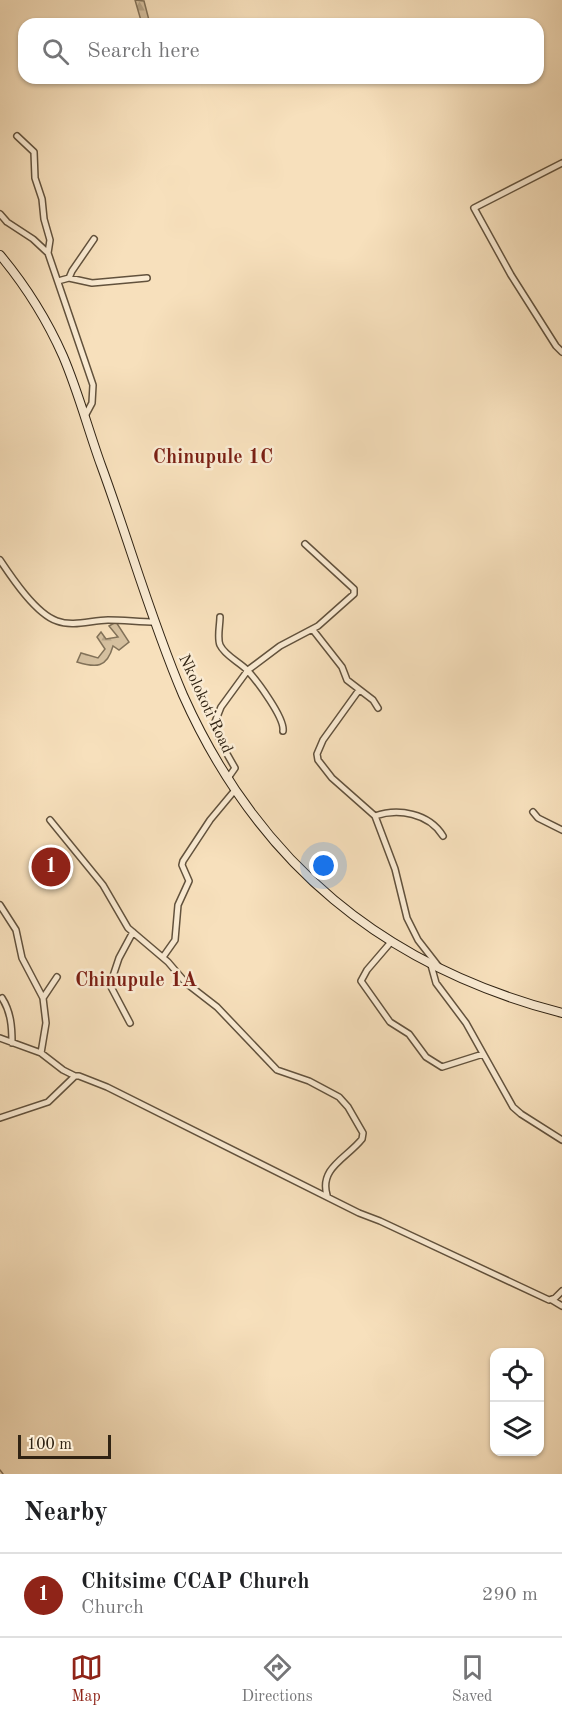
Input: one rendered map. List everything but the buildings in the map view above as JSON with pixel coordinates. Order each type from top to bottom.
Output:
[{"type":"main road","name":"Nkolokoti Road","points":[[0,255],[30,296],[50,329],[63,357],[155,622],[194,717],[235,790],[286,854],[321,889],[392,942],[430,965],[512,999],[562,1013]]},
{"type":"street","points":[[17,136],[32,148],[35,156],[35,178],[42,199],[44,219],[50,240],[48,253]]},
{"type":"street","points":[[562,163],[474,208],[511,275],[562,352]]},
{"type":"street","points":[[0,214],[48,253],[93,385],[92,403],[84,417]]},
{"type":"street","points":[[69,278],[94,239]]},
{"type":"street","points":[[58,281],[69,278],[92,283],[147,278]]},
{"type":"street","points":[[228,778],[235,770],[235,766],[219,739],[215,722],[221,707],[248,670],[280,646],[313,630],[355,591],[305,544]]},
{"type":"street","points":[[0,560],[15,582],[40,609],[49,618],[58,622],[110,620],[155,622]]},
{"type":"street","points":[[220,617],[220,645],[227,654],[248,670],[281,719],[284,726],[283,731]]},
{"type":"street","points":[[313,630],[342,667],[346,680],[373,700],[378,708]]},
{"type":"street","points":[[359,690],[332,727],[317,754],[320,764],[332,778],[375,816],[395,869],[407,918],[418,940],[442,970]]},
{"type":"street","points":[[163,957],[174,940],[178,905],[189,881],[182,865],[183,861],[210,820],[235,790]]},
{"type":"street","points":[[375,816],[395,812],[419,816],[432,823],[442,836]]},
{"type":"street","points":[[533,812],[538,818],[562,830]]},
{"type":"street","points":[[50,820],[103,885],[121,919],[133,932],[163,957],[186,983],[217,1007],[277,1070],[320,1086],[339,1097],[348,1107],[363,1133],[362,1139],[328,1172],[324,1182],[327,1196]]},
{"type":"street","points":[[0,905],[16,930],[22,958],[43,998],[46,1023],[41,1053]]},
{"type":"street","points":[[130,1023],[110,985],[119,957],[133,932]]},
{"type":"street","points":[[392,942],[367,970],[361,981],[390,1022],[409,1034],[429,1061],[442,1068],[483,1054]]},
{"type":"street","points":[[430,965],[436,983],[466,1023],[513,1107],[562,1140]]},
{"type":"street","points":[[43,998],[57,977]]},
{"type":"street","points":[[2,998],[7,1006],[10,1019],[12,1043]]},
{"type":"street","points":[[0,1038],[41,1053],[75,1076],[107,1087],[359,1213],[562,1306]]},
{"type":"street","points":[[0,1118],[48,1102],[75,1076]]},
{"type":"street","points":[[552,1300],[562,1291]]},
{"type":"green space","points":[[135,0],[144,1],[148,18],[140,18]]},
{"type":"green space","points":[[116,622],[129,642],[119,650],[113,646],[108,659],[100,665],[77,662],[81,653],[98,658],[105,649],[97,637],[101,632],[106,639],[118,637],[109,626]]},
{"type":"waterway","points":[[0,1470],[3,1474]]},
{"type":"place","name":"Chitsime CCAP Church","points":[[51,867]]},
{"type":"district","name":"Chinupule 1C","points":[[213,458]]},
{"type":"district","name":"Chinupule 1A","points":[[136,981]]}]
